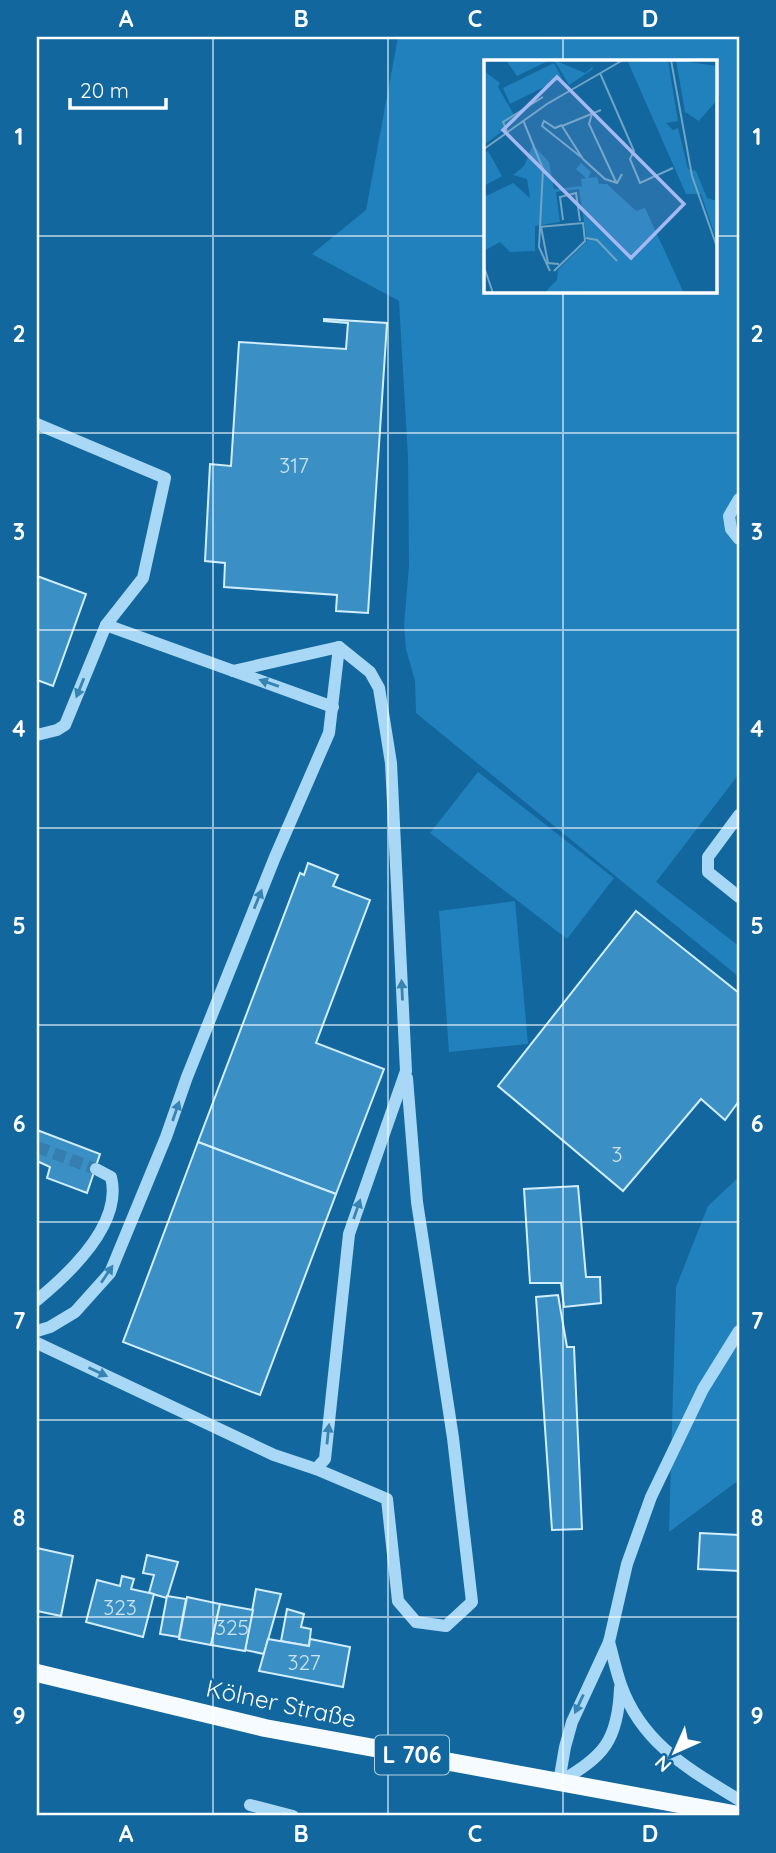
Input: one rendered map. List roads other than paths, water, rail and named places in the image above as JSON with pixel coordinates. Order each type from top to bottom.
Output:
[{"type":"main road","name":"Kölner Straße","points":[[37,1673],[265,1728],[559,1782]]},
{"type":"main road","name":"L 706","points":[[559,1782],[739,1815]]},
{"type":"street","points":[[37,424],[165,478],[143,578],[106,625],[65,725],[37,735]]},
{"type":"street","points":[[739,499],[729,516],[731,529],[739,539]]},
{"type":"street","points":[[106,625],[333,707]]},
{"type":"street","points":[[233,671],[339,646]]},
{"type":"street","points":[[37,1331],[50,1327],[75,1312],[110,1273],[166,1138],[187,1077],[275,857],[329,733],[339,646]]},
{"type":"street","points":[[37,1343],[274,1455],[316,1469],[387,1499],[398,1601],[416,1622],[446,1626],[472,1602],[453,1438],[417,1202],[406,1071],[389,750],[379,688],[370,671],[339,646]]},
{"type":"street","points":[[739,815],[708,857],[708,872],[739,897]]},
{"type":"street","points":[[316,1469],[325,1459],[349,1234],[406,1071]]},
{"type":"street","points":[[37,1300],[60,1282],[82,1258],[101,1230],[114,1191],[111,1177],[96,1169]]},
{"type":"street","points":[[559,1782],[565,1746],[576,1710],[609,1642],[627,1564],[651,1497],[703,1389],[739,1331]]},
{"type":"street","points":[[609,1642],[621,1684],[636,1715],[665,1752],[739,1800]]},
{"type":"street","points":[[559,1782],[590,1762],[610,1740],[619,1718],[621,1684]]},
{"type":"street","points":[[250,1805],[293,1816]]},
{"type":"tunnel","points":[[37,1147],[96,1169]]}]
